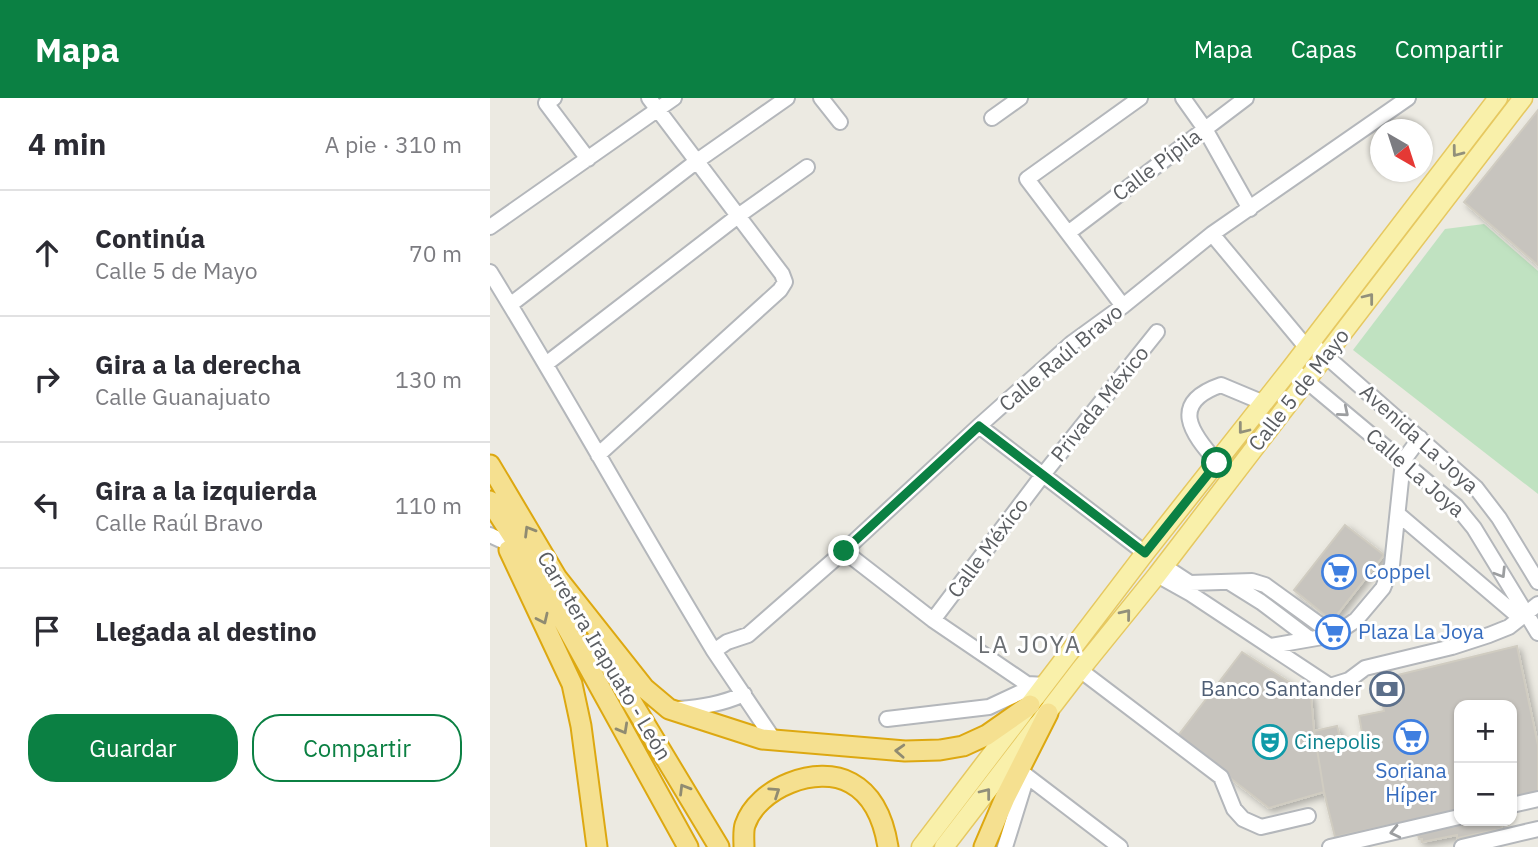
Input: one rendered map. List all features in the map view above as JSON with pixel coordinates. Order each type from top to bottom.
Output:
[{"type":"highway","name":"Carretera Irapuato - León","points":[[490,465],[719,847]]},
{"type":"highway","name":"Carretera Irapuato - León","points":[[490,500],[539,577],[688,847]]},
{"type":"highway","points":[[490,515],[498,538],[572,684],[581,726],[597,847]]},
{"type":"highway","points":[[557,579],[644,688],[669,709],[762,740],[905,751],[940,750],[963,746],[1039,709]]},
{"type":"highway","points":[[984,847],[1000,809],[1023,773],[1039,709]]},
{"type":"highway","points":[[744,847],[745,825],[757,806],[771,794],[788,783],[809,778],[835,777],[851,782],[866,794],[884,825],[888,847]]},
{"type":"main road","name":"Calle 5 de Mayo","points":[[944,847],[1039,709],[1041,685],[1264,403],[1499,98]]},
{"type":"main road","name":"Calle 5 de Mayo","points":[[920,847],[1039,709],[1080,670],[1161,571],[1519,104]]},
{"type":"street","points":[[598,455],[780,290],[785,282],[782,274],[649,98]]},
{"type":"street","points":[[490,227],[674,98]]},
{"type":"street","points":[[510,305],[697,161],[787,98]]},
{"type":"street","points":[[821,98],[841,122]]},
{"type":"street","points":[[992,118],[1020,98]]},
{"type":"street","points":[[1123,306],[1027,179],[1140,98]]},
{"type":"street","points":[[1183,98],[1205,129],[1250,209]]},
{"type":"street","name":"Calle Pípila","points":[[1068,233],[1246,98]]},
{"type":"street","name":"Calle Raúl Bravo","points":[[714,650],[748,635],[1072,343],[1123,306],[1212,234],[1408,98]]},
{"type":"street","points":[[1499,98],[1519,104]]},
{"type":"street","points":[[550,100],[588,159]]},
{"type":"street","points":[[546,364],[738,216],[807,167]]},
{"type":"street","points":[[1212,234],[1309,345]]},
{"type":"street","points":[[490,272],[714,650],[774,740]]},
{"type":"street","name":"Privada México","points":[[1042,476],[1157,332]]},
{"type":"street","name":"Avenida La Joya","points":[[1309,345],[1325,355],[1476,488],[1499,518],[1538,582]]},
{"type":"street","name":"Calle La Joya","points":[[1291,368],[1456,506],[1474,528],[1528,611],[1538,633]]},
{"type":"street","points":[[1217,463],[1195,438],[1189,420],[1191,406],[1208,390],[1221,385],[1264,403]]},
{"type":"street","points":[[979,426],[1145,553]]},
{"type":"street","points":[[1271,646],[1334,635],[1356,620],[1383,588],[1392,565],[1403,461],[1420,439]]},
{"type":"street","name":"Calle México","points":[[933,620],[1042,476]]},
{"type":"street","points":[[1161,571],[1330,686],[1349,680],[1365,668],[1489,635],[1509,627],[1528,611],[1398,514]]},
{"type":"street","points":[[844,551],[933,620],[1027,684],[1041,685]]},
{"type":"street","points":[[1161,571],[1190,583],[1252,582],[1265,585],[1334,635]]},
{"type":"street","points":[[1229,582],[1310,639]]},
{"type":"street","points":[[1080,670],[1221,777],[1234,809],[1243,819],[1261,827],[1308,816]]},
{"type":"street","points":[[887,719],[989,707],[1041,685]]},
{"type":"street","points":[[669,709],[703,707],[744,694]]},
{"type":"street","points":[[1005,847],[1023,773],[1120,847]]},
{"type":"street","points":[[1517,804],[1538,799]]},
{"type":"street","points":[[1330,847],[1358,844],[1454,818]]},
{"type":"street","points":[[1466,847],[1538,829]]},
{"type":"green space","points":[[1484,224],[1538,271],[1538,494],[1353,350],[1445,229]]},
{"type":"building","points":[[1538,110],[1538,265],[1464,202]]},
{"type":"building","name":"Coppel","points":[[1345,525],[1384,555],[1332,621],[1294,590]]},
{"type":"building","name":"Soriana Híper","points":[[1517,646],[1538,745],[1538,793],[1517,797],[1517,700],[1454,700],[1454,811],[1335,837],[1314,731],[1337,726],[1343,748],[1364,743],[1359,716],[1384,711],[1377,680]]},
{"type":"building","points":[[1242,652],[1311,696],[1324,792],[1269,808],[1177,737]]},
{"type":"building","points":[[1454,822],[1454,826],[1501,826],[1502,829],[1422,842],[1417,831]]},
{"type":"place","name":"Coppel","points":[[1339,572]]},
{"type":"place","name":"Plaza La Joya","points":[[1333,632]]},
{"type":"place","name":"Banco Santander","points":[[1387,689]]},
{"type":"place","name":"Soriana Híper","points":[[1411,737]]},
{"type":"place","name":"Cinepolis","points":[[1270,742]]},
{"type":"district","name":"LA JOYA","points":[[1030,645]]},
{"type":"route","points":[[844,551],[979,426],[1145,553],[1217,463]]}]
